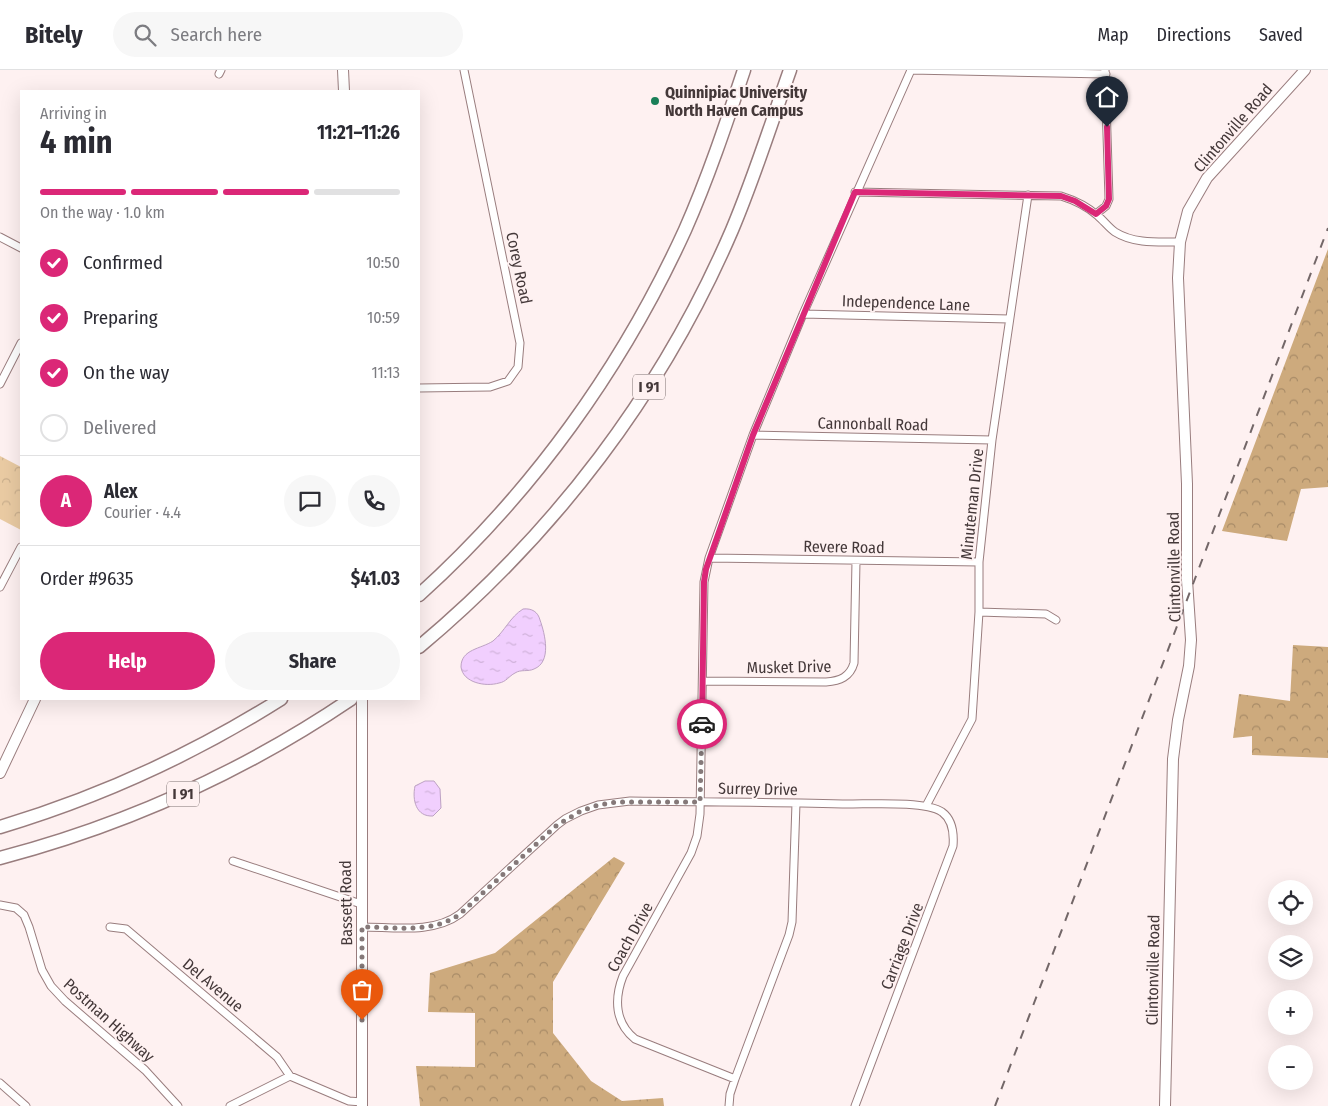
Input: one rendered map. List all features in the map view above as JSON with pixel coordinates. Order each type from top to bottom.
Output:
[{"type":"highway","name":"I 91","points":[[420,594],[487,528],[528,481],[576,418],[618,356],[655,292],[686,228],[713,160],[744,70]]},
{"type":"highway","name":"I 91","points":[[420,646],[489,585],[544,526],[601,457],[646,392],[685,326],[721,255],[744,201],[790,70]]},
{"type":"highway","name":"I 91","points":[[0,827],[85,798],[144,774],[216,738],[280,700]]},
{"type":"highway","name":"I 91","points":[[0,858],[93,830],[176,797],[268,751],[358,701]]},
{"type":"street","points":[[343,70],[344,90]]},
{"type":"street","name":"Corey Road","points":[[420,388],[490,387],[508,381],[518,367],[520,343],[464,70]]},
{"type":"street","points":[[911,70],[1106,72],[1109,199],[1106,206],[1096,214]]},
{"type":"street","name":"Coach Drive","points":[[735,1079],[635,1039],[625,1029],[619,1017],[617,994],[623,976],[694,846],[699,826],[704,582],[709,558],[753,435],[803,314],[855,192],[911,70]]},
{"type":"street","name":"Clintonville Road","points":[[1165,1106],[1173,759],[1178,720],[1189,666],[1191,640],[1187,580],[1188,484],[1178,278],[1180,242],[1188,211],[1207,178],[1305,70]]},
{"type":"street","points":[[855,192],[1061,196],[1075,201],[1096,214],[1115,232],[1131,239],[1150,242],[1180,242]]},
{"type":"street","name":"Minuteman Drive","points":[[926,806],[972,719],[979,612],[979,562],[992,440],[1008,319],[1028,195]]},
{"type":"street","points":[[0,237],[20,247]]},
{"type":"street","name":"Independence Lane","points":[[803,314],[1008,319]]},
{"type":"street","points":[[0,384],[20,345]]},
{"type":"street","name":"Cannonball Road","points":[[753,435],[992,440]]},
{"type":"street","points":[[0,587],[20,549]]},
{"type":"street","name":"Revere Road","points":[[709,558],[979,562]]},
{"type":"street","name":"Musket Drive","points":[[703,681],[826,682],[842,679],[848,675],[854,663],[856,561]]},
{"type":"street","points":[[979,612],[1046,614],[1056,620]]},
{"type":"street","points":[[1,769],[35,700]]},
{"type":"street","name":"Bassett Road","points":[[358,701],[362,904],[362,1104]]},
{"type":"street","name":"Surrey Drive","points":[[362,927],[427,927],[449,921],[460,914],[557,825],[588,808],[616,802],[926,806]]},
{"type":"street","points":[[729,1106],[730,1094],[735,1079],[789,936],[792,922],[796,803]]},
{"type":"street","name":"Carriage Drive","points":[[856,1106],[953,846],[953,831],[947,817],[942,812],[926,806]]},
{"type":"street","points":[[233,861],[362,904]]},
{"type":"street","name":"Postman Highway","points":[[0,905],[16,908],[24,915],[42,970],[51,986],[65,1001],[146,1070],[178,1106]]},
{"type":"street","name":"Del Avenue","points":[[110,927],[126,929],[277,1057],[290,1076]]},
{"type":"street","points":[[230,1106],[290,1076],[349,1101],[362,1104]]},
{"type":"street","points":[[0,1083],[26,1106]]},
{"type":"green space","points":[[1328,249],[1328,487],[1301,489],[1287,541],[1222,531]]},
{"type":"green space","points":[[0,456],[20,466],[20,529],[0,519]]},
{"type":"green space","points":[[1293,645],[1328,647],[1328,758],[1252,755],[1252,736],[1233,738],[1239,694],[1290,701]]},
{"type":"green space","points":[[614,857],[625,863],[553,982],[553,1033],[591,1081],[622,1101],[663,1098],[664,1106],[420,1106],[416,1066],[475,1067],[475,1013],[428,1012],[430,973],[495,953]]},
{"type":"water","points":[[523,609],[529,609],[536,613],[542,626],[546,647],[540,665],[532,670],[517,672],[504,681],[494,684],[482,684],[466,677],[461,667],[464,656],[493,641]]},
{"type":"water","points":[[425,781],[434,781],[440,789],[441,808],[433,816],[427,816],[419,811],[415,802],[415,786]]},
{"type":"railway","points":[[995,1106],[1328,228]]},
{"type":"way so far","points":[[362,1020],[362,927],[427,927],[449,921],[460,914],[557,825],[572,815],[588,808],[630,801],[700,802],[702,724]]},
{"type":"place","name":"Quinnipiac University North Haven Campus","points":[[655,101]]},
{"type":"route","points":[[702,724],[704,582],[709,558],[753,435],[855,192],[1061,196],[1075,201],[1096,214],[1106,206],[1109,199],[1107,127]]}]
